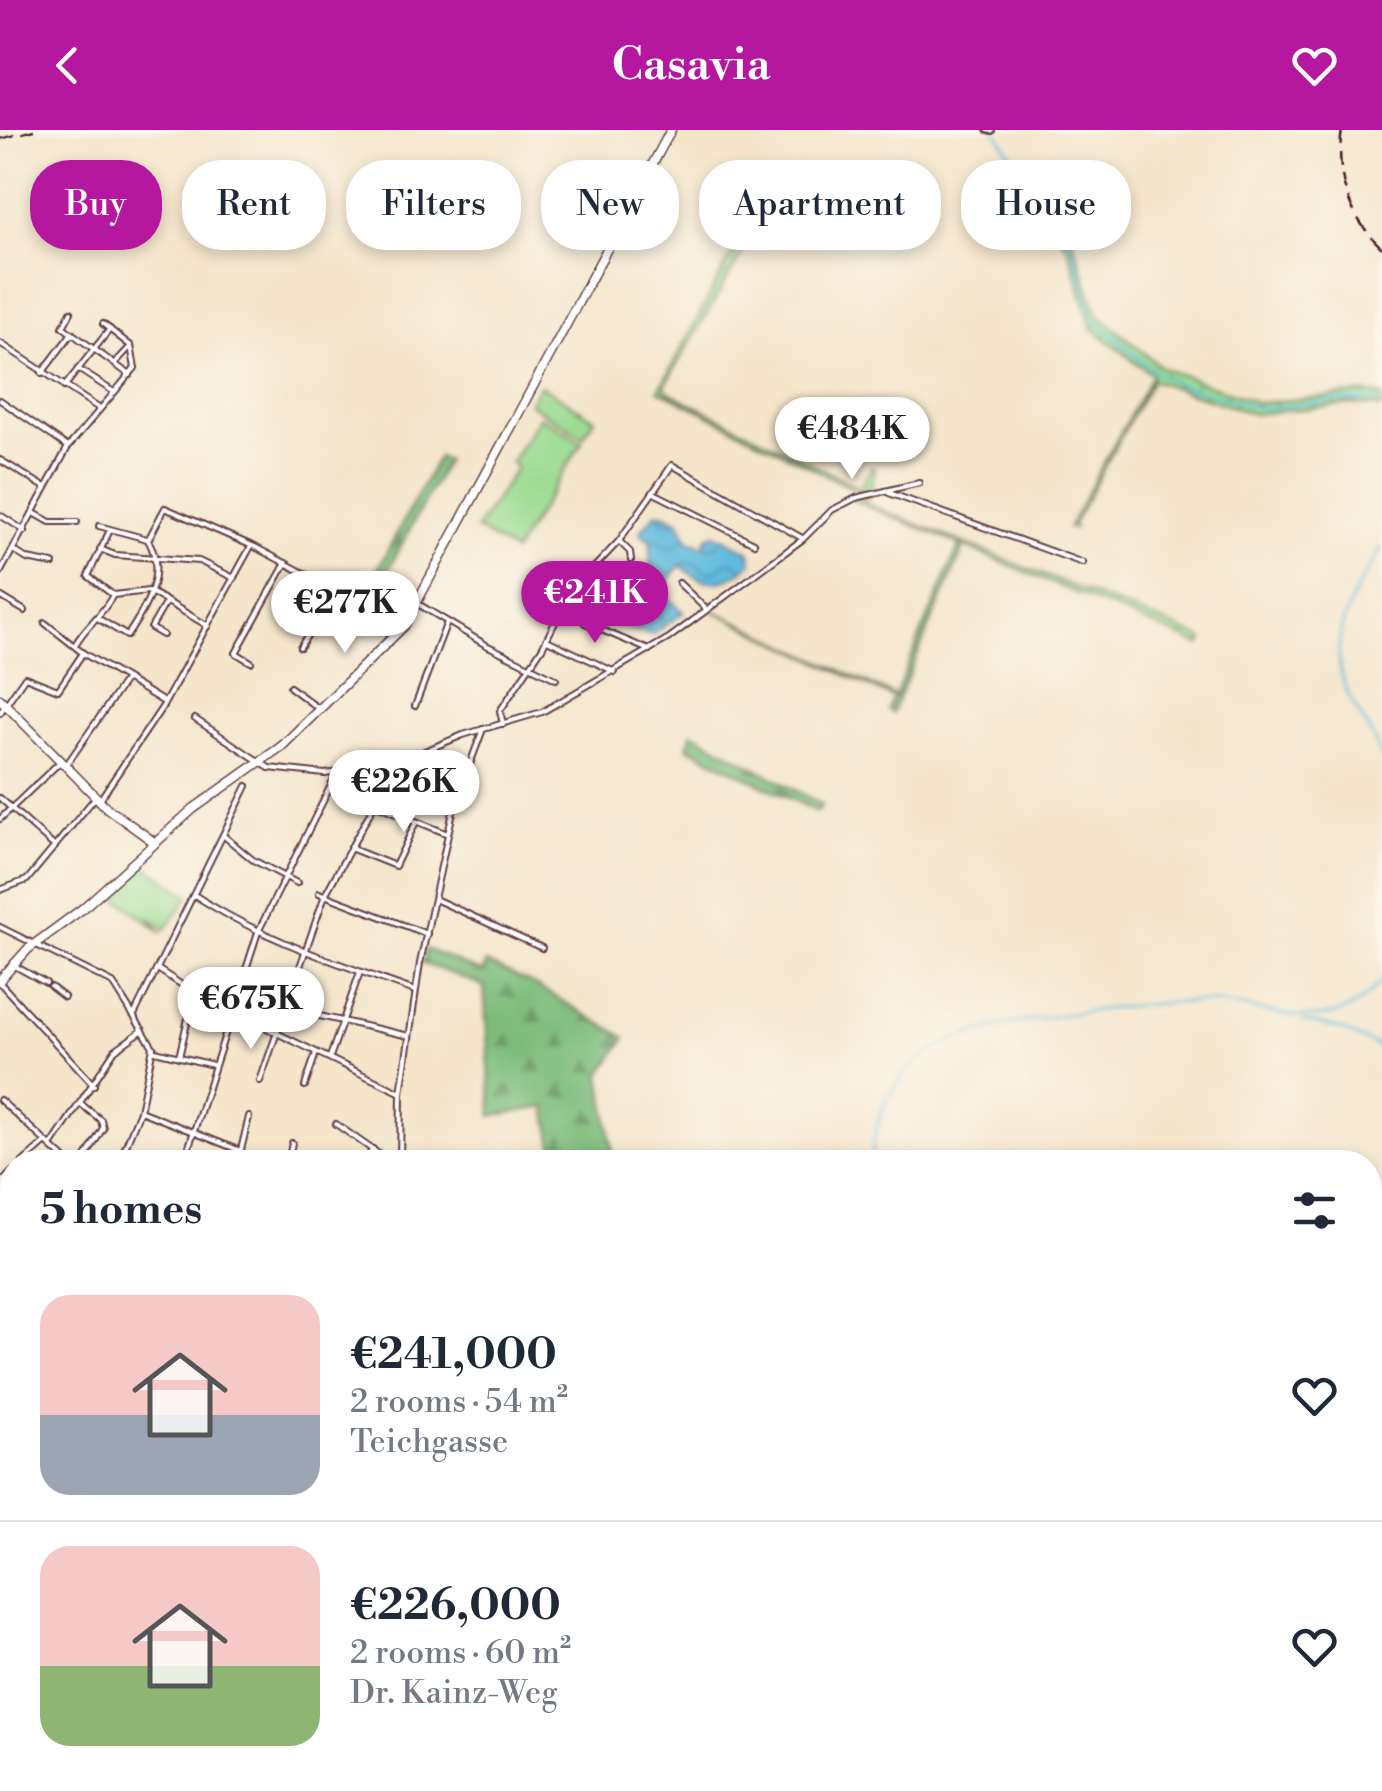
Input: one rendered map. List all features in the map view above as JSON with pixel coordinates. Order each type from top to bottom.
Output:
[{"type":"street","points":[[94,1086],[0,982],[32,946],[82,909],[154,842],[224,785],[260,762],[399,632],[671,130]]},
{"type":"street","points":[[71,312],[63,326],[97,347],[130,375]]},
{"type":"street","points":[[0,572],[68,447],[135,368],[131,346],[102,324]]},
{"type":"street","points":[[64,387],[110,329]]},
{"type":"street","points":[[42,372],[73,332]]},
{"type":"street","points":[[0,343],[100,409]]},
{"type":"street","points":[[116,362],[131,346]]},
{"type":"street","points":[[78,368],[114,392]]},
{"type":"street","points":[[0,400],[68,447]]},
{"type":"street","points":[[0,460],[45,487]]},
{"type":"street","points":[[503,724],[500,711],[546,640],[566,600],[619,541],[672,464],[803,538]]},
{"type":"street","points":[[195,719],[269,768],[336,773],[392,764],[483,729],[537,714],[650,651],[803,538],[832,510],[856,498],[919,483]]},
{"type":"street","points":[[654,492],[754,543]]},
{"type":"street","points":[[887,492],[1082,562]]},
{"type":"street","points":[[148,540],[165,508],[286,562],[336,590]]},
{"type":"street","points":[[34,512],[48,521],[77,522]]},
{"type":"street","points":[[0,516],[25,531]]},
{"type":"street","points":[[99,526],[148,540],[157,557],[148,602],[126,636],[99,618]]},
{"type":"street","points":[[110,530],[89,578],[113,595],[148,591],[208,626]]},
{"type":"street","points":[[619,541],[630,552],[631,560]]},
{"type":"street","points":[[0,890],[27,880],[98,799],[164,702],[250,548]]},
{"type":"street","points":[[100,549],[115,555],[200,561],[234,578]]},
{"type":"street","points":[[13,550],[27,559],[53,564]]},
{"type":"street","points":[[251,662],[236,653],[286,562]]},
{"type":"street","points":[[300,647],[336,590],[375,578],[416,605],[556,679]]},
{"type":"street","points":[[679,582],[706,610]]},
{"type":"street","points":[[75,645],[113,595]]},
{"type":"street","points":[[0,596],[25,611]]},
{"type":"street","points":[[566,600],[586,624],[650,651]]},
{"type":"street","points":[[163,635],[151,628],[166,602]]},
{"type":"street","points":[[415,706],[447,622]]},
{"type":"street","points":[[45,623],[83,653],[164,702]]},
{"type":"street","points":[[546,640],[615,672]]},
{"type":"street","points":[[83,653],[58,690],[27,677],[2,706],[65,762],[98,799],[154,842]]},
{"type":"street","points":[[0,819],[65,762],[126,679]]},
{"type":"street","points":[[290,687],[320,709]]},
{"type":"street","points":[[400,1150],[401,1092],[415,991],[448,834],[483,729]]},
{"type":"street","points":[[260,1082],[322,894],[374,804],[392,764]]},
{"type":"street","points":[[188,1150],[229,1009],[258,932],[336,773]]},
{"type":"street","points":[[135,1014],[247,786]]},
{"type":"street","points":[[0,798],[55,846]]},
{"type":"street","points":[[374,804],[448,834]]},
{"type":"street","points":[[350,848],[396,866],[416,822]]},
{"type":"street","points":[[224,836],[282,877],[298,883]]},
{"type":"street","points":[[322,894],[427,934]]},
{"type":"street","points":[[196,895],[258,932],[415,991]]},
{"type":"street","points":[[435,900],[542,948]]},
{"type":"street","points":[[0,927],[10,928],[32,946],[113,983],[144,1030],[154,1051],[140,1112],[124,1150]]},
{"type":"street","points":[[14,965],[64,997]]},
{"type":"street","points":[[159,970],[194,992],[401,1092]]},
{"type":"street","points":[[330,1058],[360,972]]},
{"type":"street","points":[[180,1057],[194,992]]},
{"type":"street","points":[[284,1008],[344,1018],[409,1036]]},
{"type":"street","points":[[41,1150],[82,1105],[115,1050],[144,1030]]},
{"type":"street","points":[[154,1051],[214,1065]]},
{"type":"street","points":[[306,1086],[316,1052]]},
{"type":"street","points":[[0,1100],[55,1150]]},
{"type":"street","points":[[82,1105],[103,1124],[100,1139],[92,1150]]},
{"type":"street","points":[[0,1110],[9,1108]]},
{"type":"street","points":[[140,1112],[238,1150]]},
{"type":"street","points":[[240,1150],[249,1116]]},
{"type":"street","points":[[336,1124],[373,1149]]},
{"type":"street","points":[[291,1150],[292,1143]]},
{"type":"green space","points":[[734,250],[743,252],[665,385],[667,391],[860,488],[871,467],[875,469],[869,498],[858,501],[1203,640],[1200,645],[855,501],[850,498],[860,492],[659,390]]},
{"type":"green space","points":[[1069,250],[1076,250],[1097,314],[1162,368],[1258,403],[1368,393],[1382,396],[1382,408],[1351,404],[1253,414],[1152,380],[1072,526],[1076,528],[1068,528],[1152,375],[1092,328]]},
{"type":"green space","points":[[540,385],[595,419],[583,437],[529,403]]},
{"type":"green space","points":[[540,416],[582,442],[514,552],[476,529],[517,467],[511,462]]},
{"type":"green space","points":[[438,457],[446,461],[385,576],[376,572]]},
{"type":"green space","points":[[959,546],[964,548],[892,713],[888,710],[893,698],[712,610],[895,696]]},
{"type":"green space","points":[[692,732],[822,805],[817,812],[687,747]]},
{"type":"green space","points":[[142,863],[189,896],[166,929],[148,917],[163,933],[113,895],[119,896]]},
{"type":"green space","points":[[426,949],[483,973],[486,963],[535,985],[626,1038],[601,1074],[612,1150],[554,1150],[546,1107],[492,1116],[484,986],[422,963]]},
{"type":"water","points":[[657,512],[678,520],[689,541],[704,546],[707,537],[715,534],[749,551],[752,562],[735,576],[716,581],[698,578],[681,565],[660,591],[684,612],[652,635],[604,621],[591,603],[624,575],[642,591],[655,592],[649,580],[651,542],[640,532]]},
{"type":"waterway","points":[[995,130],[1070,242],[1094,319],[1152,370],[1177,384],[1262,409],[1337,400],[1382,402]]},
{"type":"waterway","points":[[1382,548],[1352,599],[1340,635],[1339,654],[1348,694],[1382,757]]},
{"type":"waterway","points":[[873,1150],[878,1122],[892,1090],[912,1066],[937,1048],[966,1036],[1033,1020],[1172,1003],[1206,1002],[1323,1016],[1344,1011],[1364,999],[1382,979]]},
{"type":"waterway","points":[[1303,1021],[1337,1028],[1382,1048]]},
{"type":"waterway","points":[[1382,1235],[1382,1247]]},
{"type":"railway","points":[[0,139],[34,130]]},
{"type":"railway","points":[[1342,130],[1341,163],[1347,194],[1360,222],[1382,248]]}]
